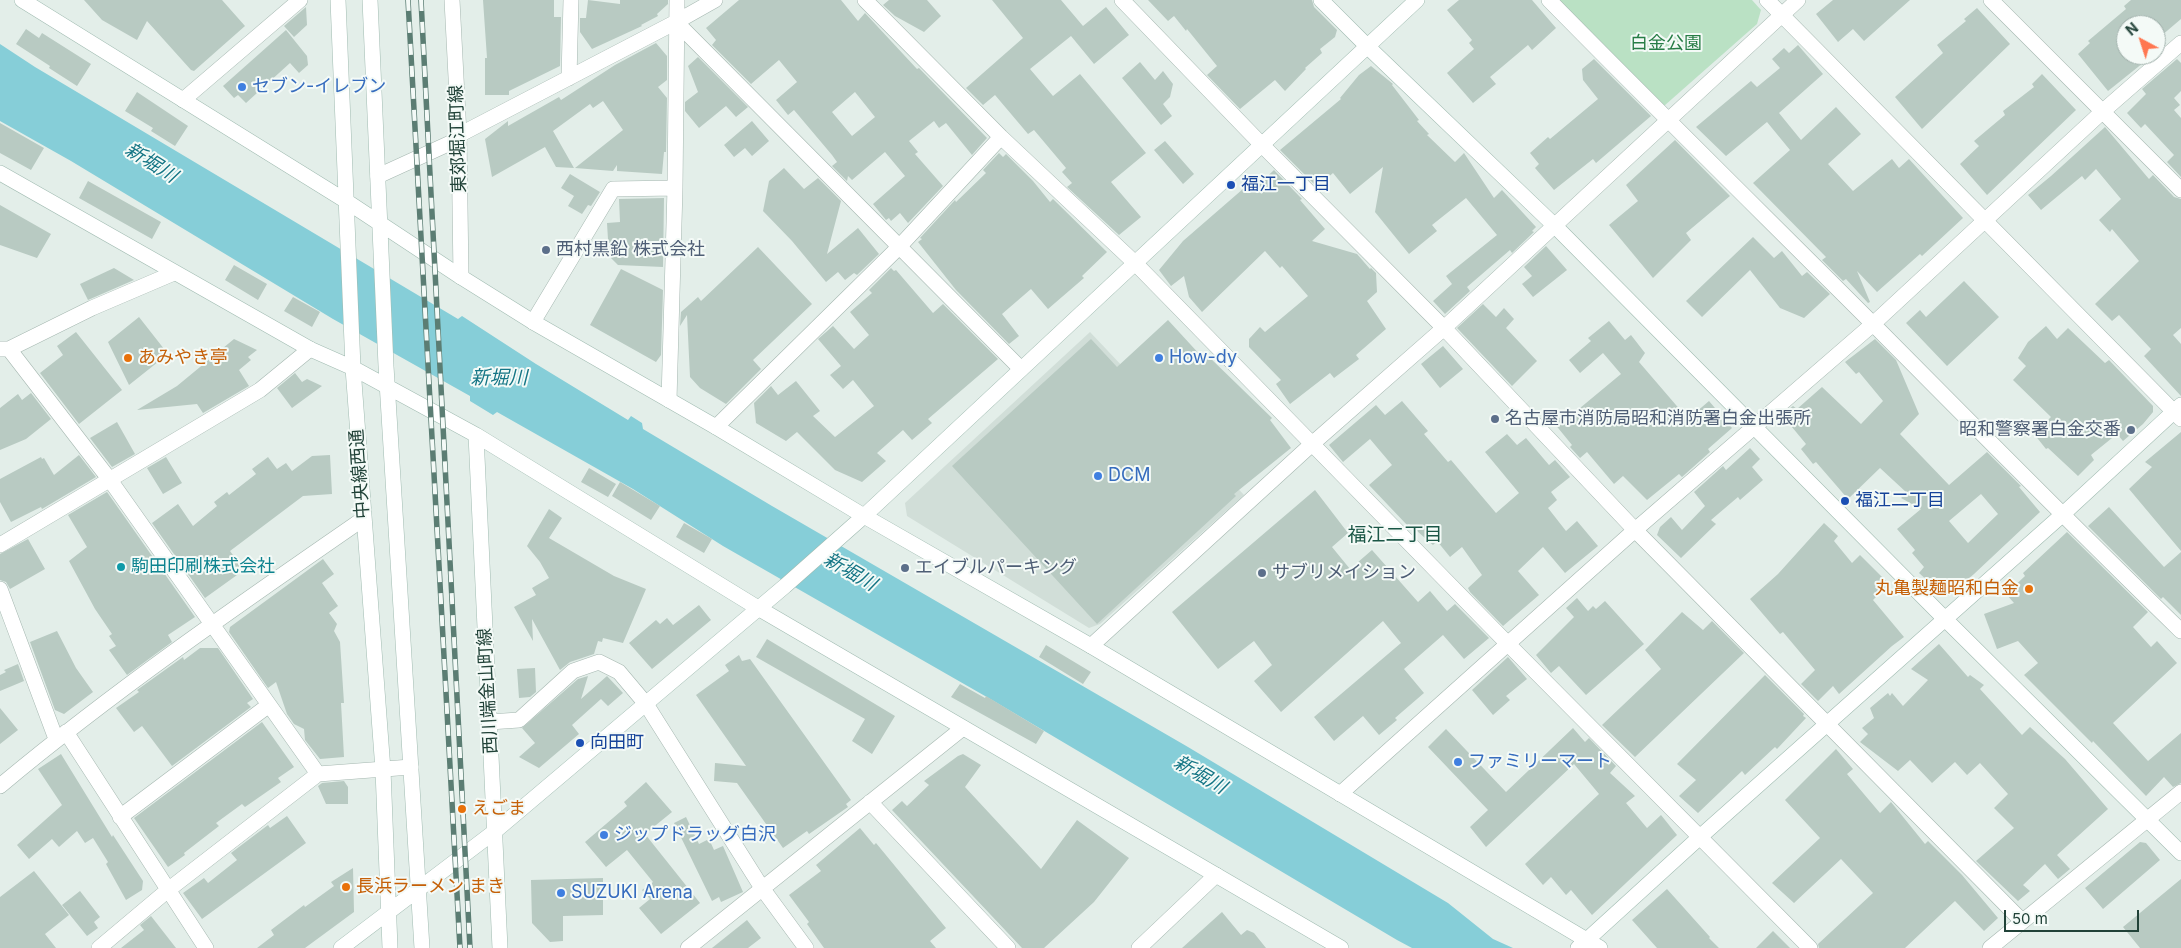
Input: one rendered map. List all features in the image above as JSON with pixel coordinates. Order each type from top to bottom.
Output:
[{"type":"street","points":[[22,0],[346,201],[461,278],[533,322],[716,427],[864,516],[1091,646],[1340,794],[1582,944],[1600,948]]},
{"type":"street","points":[[183,100],[300,0]]},
{"type":"street","name":"中央線西通","points":[[338,0],[352,350],[383,770],[390,948]]},
{"type":"street","name":"中央線西通","points":[[370,0],[387,386],[422,948]]},
{"type":"street","name":"東郊堀江町線","points":[[452,0],[459,137],[461,278]]},
{"type":"street","points":[[569,78],[571,0]]},
{"type":"street","points":[[669,400],[675,188],[676,22],[678,0]]},
{"type":"street","points":[[378,176],[459,137],[715,0]]},
{"type":"street","points":[[865,0],[1001,137],[1135,263],[1507,643],[1701,836],[1810,948]]},
{"type":"street","points":[[1122,0],[1261,144],[1444,328],[1635,530],[2022,921]]},
{"type":"street","points":[[1321,0],[1555,226],[1756,426],[1944,618],[2181,853]]},
{"type":"street","points":[[341,948],[494,832],[785,586],[864,516],[1417,0]]},
{"type":"street","points":[[1549,0],[2062,515],[2181,631]]},
{"type":"street","points":[[1582,944],[1829,724],[1944,618],[2178,412],[1985,222],[1767,0]]},
{"type":"street","points":[[1091,646],[1312,444],[1444,328],[1798,0]]},
{"type":"street","points":[[1991,0],[2181,190]]},
{"type":"street","points":[[676,22],[1021,369]]},
{"type":"street","points":[[1340,794],[1635,530],[1873,324],[2102,112],[2181,43]]},
{"type":"street","points":[[716,427],[898,247],[1001,137]]},
{"type":"street","points":[[0,173],[310,349],[353,368],[476,435],[758,608],[1341,948]]},
{"type":"street","points":[[533,322],[613,189],[675,188]]},
{"type":"street","points":[[174,273],[92,308],[4,349],[110,480],[318,774]]},
{"type":"street","points":[[0,545],[260,390],[310,349]]},
{"type":"street","name":"西川端金山町線","points":[[476,435],[500,948]]},
{"type":"street","points":[[0,786],[61,735],[212,624],[363,519]]},
{"type":"street","points":[[0,589],[61,735],[120,817],[206,948]]},
{"type":"street","points":[[489,722],[519,720],[573,671],[600,662],[619,672],[646,704],[762,888],[806,948]]},
{"type":"street","points":[[120,817],[269,705]]},
{"type":"street","points":[[688,948],[963,728]]},
{"type":"street","points":[[99,948],[168,890],[318,774],[411,767]]},
{"type":"street","points":[[1990,948],[2181,792]]},
{"type":"street","points":[[870,802],[1008,948]]},
{"type":"street","points":[[1138,948],[1216,875]]},
{"type":"shaded area","points":[[1090,332],[1244,495],[1100,624],[1089,628],[907,516],[905,503]]},
{"type":"green space","name":"白金公園","points":[[1558,0],[1752,0],[1761,10],[1757,24],[1664,106]]},
{"type":"water","name":"新堀川","points":[[0,44],[35,67],[458,319],[462,316],[628,420],[631,416],[642,423],[643,429],[772,506],[1188,747],[1448,903],[1493,939],[1513,948],[1412,948],[1397,940],[992,700],[723,546],[633,489],[497,412],[493,415],[470,401],[470,396],[333,319],[71,161],[0,121]]},
{"type":"building","points":[[84,0],[222,0],[245,26],[194,71],[191,70],[147,21],[137,40],[102,20]]},
{"type":"building","points":[[483,0],[554,0],[554,17],[561,17],[560,66],[509,91],[509,95],[485,95],[485,58],[487,58]]},
{"type":"building","points":[[588,0],[620,4],[620,0],[668,0],[668,4],[657,14],[658,16],[642,26],[592,49],[580,32],[580,18],[586,18]]},
{"type":"building","points":[[739,0],[841,0],[858,21],[865,13],[917,69],[919,68],[987,138],[972,155],[946,123],[939,128],[934,121],[909,141],[918,152],[915,154],[943,186],[908,223],[900,213],[891,221],[889,218],[886,220],[873,204],[905,176],[885,152],[852,180],[848,176],[847,181],[832,166],[837,162],[832,155],[794,110],[788,115],[776,100],[797,82],[779,60],[751,84],[712,45],[716,40],[706,28]],"holes":[[[855,92],[875,117],[852,136],[832,112]]]},
{"type":"building","points":[[889,0],[927,0],[941,16],[924,32],[895,16],[883,5]]},
{"type":"building","points":[[992,0],[1061,0],[1083,26],[1106,7],[1129,35],[1094,64],[1071,36],[1030,69],[1053,96],[1080,74],[1146,153],[1111,182],[1141,217],[1119,235],[1067,187],[1072,183],[1062,172],[1066,168],[1034,130],[1028,134],[995,95],[983,105],[966,88],[1023,38]]},
{"type":"building","points":[[1148,0],[1312,0],[1314,7],[1337,30],[1335,37],[1320,49],[1322,53],[1305,68],[1285,91],[1275,80],[1240,109],[1207,75],[1217,66],[1187,29],[1186,31],[1174,16],[1168,21]]},
{"type":"building","points":[[1459,0],[1532,0],[1556,28],[1532,50],[1528,45],[1490,77],[1496,84],[1473,103],[1447,73],[1474,49],[1469,43],[1472,40],[1447,10]]},
{"type":"building","points":[[1833,0],[1910,0],[1864,41],[1853,29],[1838,42],[1816,14]]},
{"type":"building","points":[[2131,0],[2181,0],[2181,19],[2166,32],[2166,15],[2119,15],[2126,9],[2124,6]]},
{"type":"building","points":[[306,7],[307,25],[294,37],[284,26]]},
{"type":"building","points":[[1977,8],[2010,44],[1922,129],[1895,97],[1943,53],[1937,45],[1966,21],[1964,19]]},
{"type":"building","points":[[2116,17],[2116,65],[2140,65],[2108,91],[2078,54],[2090,43],[2088,41]]},
{"type":"building","points":[[26,29],[39,38],[42,33],[91,64],[77,86],[16,44]]},
{"type":"building","points":[[286,30],[307,56],[308,65],[299,73],[290,63],[246,103],[238,95],[234,98],[223,86]]},
{"type":"building","points":[[656,43],[667,56],[667,80],[658,87],[667,98],[666,152],[664,152],[662,174],[617,171],[617,165],[613,171],[575,168],[623,130],[603,101],[593,108],[590,104],[553,131],[574,168],[556,167],[545,147],[492,177],[485,139],[508,121],[508,126],[559,97],[561,100],[615,65]]},
{"type":"building","points":[[1798,45],[1823,74],[1779,113],[1801,140],[1836,107],[1861,134],[1828,164],[1853,191],[1892,159],[1899,168],[1909,159],[1963,218],[1922,256],[1920,254],[1877,292],[1857,271],[1870,302],[1868,303],[1846,279],[1843,281],[1822,260],[1826,257],[1753,183],[1790,150],[1767,122],[1726,156],[1696,127],[1751,81],[1757,87],[1780,68],[1772,59],[1784,48],[1789,53]]},
{"type":"building","points":[[698,57],[748,107],[736,117],[726,106],[699,128],[685,111],[685,102],[698,92],[688,66]]},
{"type":"building","points":[[1594,59],[1651,116],[1596,163],[1593,159],[1554,190],[1535,168],[1539,164],[1530,153],[1598,99],[1583,80],[1582,69]]},
{"type":"building","points":[[2177,59],[2181,63],[2181,91],[2174,98],[2180,105],[2174,110],[2181,118],[2181,177],[2167,162],[2174,155],[2145,124],[2141,128],[2127,113],[2146,94],[2142,89]]},
{"type":"building","points":[[1140,62],[1155,80],[1163,71],[1173,84],[1170,97],[1163,104],[1172,116],[1161,125],[1122,78]]},
{"type":"building","points":[[1371,66],[1393,84],[1419,120],[1417,121],[1429,134],[1427,135],[1455,162],[1464,153],[1494,198],[1502,190],[1536,227],[1532,231],[1534,232],[1512,253],[1510,250],[1467,287],[1470,291],[1445,314],[1433,301],[1452,284],[1446,276],[1497,235],[1466,198],[1432,225],[1437,231],[1409,254],[1375,212],[1383,167],[1350,194],[1333,173],[1317,187],[1280,150],[1341,99],[1359,75]]},
{"type":"building","points":[[2042,74],[2076,110],[1987,195],[1960,164],[1979,146],[1974,141],[2005,115],[2003,111],[2034,87],[2032,84]]},
{"type":"building","points":[[137,92],[188,126],[175,146],[151,131],[153,128],[125,111]]},
{"type":"building","points":[[752,121],[769,141],[752,156],[745,148],[734,157],[724,145]]},
{"type":"building","points":[[0,123],[44,148],[31,170],[0,153]]},
{"type":"building","points":[[2105,127],[2149,179],[2153,175],[2174,197],[2181,199],[2181,328],[2173,335],[2181,344],[2181,396],[2144,356],[2151,349],[2119,315],[2112,321],[2095,304],[2139,261],[2112,229],[2110,232],[2099,220],[2121,199],[2096,169],[2085,180],[2082,176],[2041,210],[2028,195]]},
{"type":"building","points":[[1675,140],[1730,196],[1686,233],[1691,240],[1653,278],[1609,225],[1638,201],[1626,185]]},
{"type":"building","points":[[1165,141],[1194,174],[1183,184],[1154,150]]},
{"type":"building","points":[[999,153],[1003,157],[1006,154],[1033,181],[1050,202],[1053,199],[1107,252],[1082,276],[1084,278],[1048,309],[1031,289],[1002,314],[1019,336],[1009,344],[956,290],[918,242],[955,200],[956,202],[986,173],[983,170]]},
{"type":"building","points":[[784,168],[804,189],[818,178],[841,201],[827,254],[858,228],[879,254],[857,275],[854,273],[845,280],[838,272],[826,282],[792,241],[763,211],[769,181]]},
{"type":"building","points":[[1274,170],[1302,199],[1300,200],[1325,229],[1312,241],[1357,254],[1376,273],[1377,292],[1367,301],[1386,329],[1356,355],[1359,359],[1334,378],[1330,373],[1290,404],[1276,384],[1281,380],[1249,347],[1249,339],[1260,327],[1265,332],[1308,296],[1282,266],[1280,268],[1265,251],[1202,312],[1189,297],[1184,276],[1171,286],[1159,270],[1183,241],[1251,182],[1256,187]]},
{"type":"building","points":[[570,174],[600,192],[591,206],[588,205],[582,214],[568,206],[574,196],[561,188]]},
{"type":"building","points":[[88,181],[161,222],[152,239],[79,198]]},
{"type":"building","points":[[664,198],[663,267],[618,265],[609,256],[607,223],[620,222],[619,199]]},
{"type":"building","points":[[0,205],[51,234],[37,258],[0,245]]},
{"type":"building","points":[[1753,237],[1774,258],[1782,251],[1802,276],[1807,272],[1830,294],[1804,318],[1780,308],[1750,270],[1702,317],[1686,301]]},
{"type":"building","points":[[1546,246],[1567,270],[1533,297],[1522,284],[1532,276],[1524,267]]},
{"type":"building","points":[[758,247],[812,304],[753,360],[761,369],[726,404],[700,388],[690,377],[687,315],[680,326],[681,312],[698,297],[701,301]]},
{"type":"building","points":[[234,265],[267,284],[258,300],[225,280]]},
{"type":"building","points":[[114,268],[134,280],[88,300],[80,284]]},
{"type":"building","points":[[891,268],[894,271],[896,270],[933,313],[943,304],[998,359],[928,419],[932,423],[912,440],[903,430],[877,453],[886,461],[862,482],[835,470],[797,432],[786,441],[756,423],[754,403],[771,386],[778,395],[796,381],[820,411],[813,416],[835,437],[874,406],[853,380],[843,389],[830,375],[841,366],[818,339],[833,326],[854,349],[869,335],[850,312],[872,293],[869,290]]},
{"type":"building","points":[[621,269],[663,290],[661,355],[656,362],[590,325]]},
{"type":"building","points":[[1964,281],[1999,317],[1947,366],[1906,323],[1920,310],[1926,317]]},
{"type":"building","points":[[293,297],[320,312],[312,327],[284,311]]},
{"type":"building","points":[[1483,304],[1496,317],[1504,308],[1514,319],[1506,328],[1537,361],[1512,386],[1457,328]]},
{"type":"building","points":[[139,317],[168,354],[129,385],[108,342]]},
{"type":"building","points":[[1168,320],[1202,357],[1206,354],[1272,418],[1270,420],[1291,448],[1234,494],[1236,496],[1097,624],[952,466],[1091,339],[1117,367]]},
{"type":"building","points":[[1609,321],[1625,340],[1631,335],[1645,353],[1639,362],[1688,419],[1709,401],[1732,428],[1708,449],[1710,452],[1682,477],[1679,474],[1647,500],[1623,476],[1614,484],[1587,452],[1580,458],[1554,423],[1570,409],[1574,413],[1621,374],[1603,353],[1580,373],[1569,360],[1591,341],[1588,338]]},
{"type":"building","points":[[2046,326],[2057,339],[2068,328],[2105,363],[2109,360],[2153,406],[2153,412],[2143,424],[2123,441],[2117,434],[2091,455],[2094,460],[2078,476],[2048,448],[2046,449],[2034,434],[2051,417],[2013,380],[2026,366],[2018,358],[2028,342]]},
{"type":"building","points":[[76,332],[122,390],[79,424],[40,373],[63,355],[57,346]]},
{"type":"building","points":[[234,339],[257,350],[248,357],[251,360],[239,370],[249,386],[203,413],[197,404],[137,410],[177,386]]},
{"type":"building","points":[[1875,339],[1896,360],[1919,414],[1900,434],[1949,485],[1987,452],[2021,486],[2019,487],[2040,512],[1948,596],[1940,592],[1919,573],[1924,567],[1912,553],[1915,550],[1897,529],[1921,509],[1901,498],[1907,493],[1880,468],[1848,499],[1816,462],[1813,464],[1801,449],[1806,444],[1782,415],[1793,406],[1797,409],[1822,387],[1861,424],[1883,401],[1859,372],[1856,374],[1845,362]],"holes":[[[1981,494],[1998,514],[1968,543],[1949,521]]]},
{"type":"building","points":[[1443,346],[1463,369],[1440,388],[1421,364]]},
{"type":"building","points":[[295,373],[302,382],[307,379],[322,386],[292,408],[277,388]]},
{"type":"building","points":[[31,393],[51,419],[26,439],[0,450],[0,408],[18,394],[22,400]]},
{"type":"building","points":[[1402,401],[1428,431],[1424,434],[1448,462],[1451,460],[1496,513],[1519,493],[1485,452],[1507,434],[1517,445],[1526,438],[1549,465],[1555,460],[1570,477],[1551,492],[1557,500],[1548,508],[1566,531],[1577,521],[1598,546],[1565,573],[1543,547],[1518,571],[1539,595],[1503,626],[1470,592],[1468,588],[1482,575],[1462,547],[1450,557],[1437,541],[1433,545],[1409,524],[1407,525],[1369,485],[1392,465],[1370,439],[1343,462],[1329,445],[1376,405],[1385,415]]},
{"type":"building","points":[[117,422],[135,454],[112,467],[90,438]]},
{"type":"building","points":[[2181,432],[2181,551],[2129,489],[2152,467],[2145,462]]},
{"type":"building","points":[[1750,448],[1760,459],[1752,467],[1763,480],[1740,500],[1738,497],[1711,520],[1716,524],[1681,558],[1657,535],[1660,527],[1671,517],[1682,530],[1705,506],[1694,492],[1723,466],[1726,470]]},
{"type":"building","points":[[79,455],[96,477],[42,509],[41,507],[11,522],[0,502],[0,479],[41,457],[42,459],[44,458],[54,475]]},
{"type":"building","points":[[330,455],[332,494],[303,496],[230,551],[244,570],[205,598],[152,523],[178,504],[193,526],[217,506],[214,502],[227,492],[229,495],[256,474],[252,469],[268,457],[277,469],[286,463],[292,471],[312,456]]},
{"type":"building","points":[[166,457],[182,483],[163,494],[147,468]]},
{"type":"building","points":[[589,468],[616,484],[608,497],[581,482]]},
{"type":"building","points":[[620,482],[660,506],[651,520],[612,496]]},
{"type":"building","points":[[1315,490],[1348,533],[1332,547],[1350,569],[1372,550],[1418,602],[1430,591],[1447,611],[1455,604],[1489,638],[1464,659],[1443,635],[1404,669],[1424,693],[1395,718],[1397,720],[1379,735],[1363,716],[1334,741],[1314,717],[1401,643],[1383,621],[1281,712],[1254,681],[1272,665],[1254,641],[1218,669],[1172,612]]},
{"type":"building","points":[[107,492],[195,617],[168,635],[172,642],[127,675],[109,650],[116,646],[109,636],[112,634],[95,609],[69,561],[87,547],[68,515]]},
{"type":"building","points":[[2109,507],[2164,567],[2181,552],[2181,615],[2163,597],[2161,599],[2088,526]]},
{"type":"building","points":[[549,509],[562,518],[549,538],[614,576],[646,589],[623,643],[603,638],[602,642],[598,641],[594,654],[570,662],[560,670],[532,619],[533,641],[514,607],[536,595],[532,588],[549,578],[540,562],[527,546]]},
{"type":"building","points":[[684,523],[712,539],[704,553],[676,537]]},
{"type":"building","points":[[1824,523],[1838,536],[1834,541],[1852,563],[1860,555],[1889,584],[1873,600],[1904,637],[1839,694],[1833,686],[1818,701],[1801,684],[1815,670],[1783,632],[1780,634],[1750,599],[1778,574]]},
{"type":"building","points":[[2067,532],[2148,612],[2133,627],[2151,647],[2157,641],[2177,663],[2113,723],[2148,761],[2181,733],[2181,783],[2173,787],[2164,777],[2146,796],[2093,741],[2092,743],[2024,675],[2038,663],[2018,641],[1997,649],[1984,614],[2014,603],[2006,594],[2025,576],[2023,573]]},
{"type":"building","points":[[28,539],[45,569],[10,589],[6,582],[0,580],[0,554]]},
{"type":"building","points":[[323,559],[334,574],[322,583],[338,606],[329,613],[337,624],[334,631],[340,642],[344,703],[341,703],[344,757],[320,759],[305,740],[304,729],[294,724],[287,714],[276,682],[268,688],[229,632],[230,627]]},
{"type":"building","points":[[1577,598],[1588,611],[1593,606],[1596,609],[1605,601],[1644,644],[1586,695],[1559,666],[1551,673],[1536,655],[1574,617],[1566,608]]},
{"type":"building","points":[[699,605],[711,620],[652,669],[629,643],[656,620],[660,624],[667,618],[673,625]]},
{"type":"building","points":[[1682,612],[1703,630],[1712,621],[1744,653],[1635,757],[1602,725],[1661,669],[1645,650]]},
{"type":"building","points":[[57,631],[76,668],[93,692],[64,714],[55,710],[30,642]]},
{"type":"building","points":[[767,639],[895,716],[872,754],[852,741],[865,719],[756,657]]},
{"type":"building","points":[[1939,644],[1968,677],[1970,675],[1984,685],[1980,689],[2022,735],[2030,727],[2065,759],[2108,809],[2057,855],[2070,869],[2058,879],[2045,864],[2023,885],[2030,891],[2018,901],[1976,861],[2014,828],[1994,808],[2008,794],[1980,763],[1967,775],[1955,762],[1932,783],[1910,760],[1898,771],[1860,742],[1868,734],[1862,728],[1874,718],[1870,708],[1888,693],[1890,696],[1892,693],[1903,706],[1928,680],[1911,669]]},
{"type":"building","points":[[1046,645],[1091,672],[1083,684],[1039,657]]},
{"type":"building","points":[[200,648],[218,648],[253,699],[247,703],[251,707],[172,766],[142,726],[134,732],[116,708],[139,692],[137,690],[183,657],[184,660]]},
{"type":"building","points":[[739,655],[742,661],[750,659],[851,800],[846,804],[848,807],[809,834],[807,831],[783,848],[737,783],[714,781],[715,763],[746,766],[696,695],[729,671],[725,665]]},
{"type":"building","points":[[1508,657],[1527,679],[1506,696],[1510,700],[1493,715],[1472,690]]},
{"type":"building","points":[[18,664],[24,681],[0,691],[0,675],[6,672],[4,670]]},
{"type":"building","points":[[535,668],[536,692],[530,697],[519,698],[517,669]]},
{"type":"building","points":[[1765,675],[1806,718],[1777,749],[1775,747],[1745,775],[1742,771],[1698,813],[1679,796],[1696,780],[1677,764]]},
{"type":"building","points":[[588,676],[581,699],[607,676],[623,693],[608,706],[601,699],[572,725],[579,734],[539,768],[519,757],[535,743],[522,728],[578,679]]},
{"type":"building","points":[[960,684],[985,698],[986,696],[1044,731],[1036,744],[951,697]]},
{"type":"building","points":[[0,708],[18,730],[0,744]]},
{"type":"building","points":[[262,722],[294,767],[278,778],[281,782],[245,807],[242,804],[216,823],[219,826],[168,867],[134,818]]},
{"type":"building","points":[[1573,728],[1585,742],[1589,738],[1616,766],[1610,773],[1635,796],[1626,803],[1647,828],[1661,815],[1677,835],[1592,915],[1571,890],[1566,895],[1551,877],[1543,885],[1525,864],[1599,794],[1574,764],[1486,847],[1470,827],[1488,810],[1428,747],[1446,729],[1506,792]]},
{"type":"building","points":[[1836,749],[1853,769],[1847,774],[1880,813],[1891,802],[1925,844],[1928,841],[1962,875],[1998,918],[1984,931],[1955,901],[1905,948],[1819,948],[1818,944],[1873,893],[1841,859],[1794,903],[1772,883],[1820,838],[1785,800]]},
{"type":"building","points":[[61,754],[112,837],[113,835],[143,881],[142,890],[126,900],[106,864],[108,862],[93,838],[85,843],[77,831],[59,847],[52,839],[29,859],[17,845],[62,805],[38,769]]},
{"type":"building","points":[[963,754],[981,765],[965,787],[1041,869],[1077,820],[1129,858],[1094,902],[1044,948],[1022,948],[892,810],[902,801],[907,806],[929,785],[924,781]]},
{"type":"building","points":[[344,781],[348,787],[348,804],[326,804],[318,786],[322,783]]},
{"type":"building","points":[[646,782],[672,812],[645,834],[700,903],[661,934],[639,908],[650,899],[642,890],[653,882],[627,850],[606,867],[585,842],[627,806],[624,802]]},
{"type":"building","points":[[287,816],[306,843],[202,919],[183,893],[204,878],[208,883],[237,860],[231,853],[268,825],[270,828]]},
{"type":"building","points":[[686,817],[699,844],[709,839],[714,850],[723,846],[743,892],[721,902],[719,897],[712,901],[674,823]]},
{"type":"building","points":[[860,828],[874,845],[876,843],[946,928],[930,941],[936,948],[824,948],[807,924],[809,922],[789,895],[821,871],[816,865]]},
{"type":"building","points":[[2140,842],[2146,843],[2160,860],[2103,909],[2085,888]]},
{"type":"building","points":[[353,868],[354,912],[305,948],[257,948],[274,935],[271,930],[304,905],[305,907],[334,886],[331,882]]},
{"type":"building","points":[[34,871],[69,915],[45,934],[56,948],[0,948],[0,897]]},
{"type":"building","points":[[603,878],[603,915],[563,916],[563,941],[550,942],[532,923],[531,880]]},
{"type":"building","points":[[2181,879],[2181,948],[2140,948],[2123,927]]},
{"type":"building","points":[[1667,889],[1719,948],[1657,948],[1632,920]]},
{"type":"building","points":[[80,891],[100,917],[94,922],[98,928],[87,936],[62,905]]},
{"type":"building","points":[[1222,912],[1241,935],[1247,930],[1254,933],[1266,948],[1182,948]]},
{"type":"building","points":[[151,916],[176,948],[121,948],[144,930],[140,925]]},
{"type":"building","points":[[747,920],[761,938],[748,948],[712,948]]},
{"type":"building","points":[[1773,931],[1790,948],[1756,948]]},
{"type":"railway","points":[[408,0],[460,948]]},
{"type":"railway","points":[[421,0],[470,948]]},
{"type":"place","name":"セブン-イレブン","points":[[242,87]]},
{"type":"place","name":"福江一丁目","points":[[1231,185]]},
{"type":"place","name":"西村黒鉛 株式会社","points":[[546,250]]},
{"type":"place","name":"あみやき亭","points":[[128,358]]},
{"type":"place","name":"How-dy","points":[[1159,358]]},
{"type":"place","name":"名古屋市消防局昭和消防署白金出張所","points":[[1495,419]]},
{"type":"place","name":"昭和警察署白金交番","points":[[2131,430]]},
{"type":"place","name":"DCM","points":[[1098,476]]},
{"type":"place","name":"福江二丁目","points":[[1845,501]]},
{"type":"place","name":"駒田印刷株式会社","points":[[121,567]]},
{"type":"place","name":"エイブルパーキング","points":[[905,568]]},
{"type":"place","name":"サブリメイション","points":[[1262,573]]},
{"type":"place","name":"丸亀製麺昭和白金","points":[[2029,589]]},
{"type":"place","name":"向田町","points":[[580,743]]},
{"type":"place","name":"ファミリーマート","points":[[1458,762]]},
{"type":"place","name":"えごま","points":[[462,809]]},
{"type":"place","name":"ジップドラッグ白沢","points":[[604,835]]},
{"type":"place","name":"長浜ラーメン まき","points":[[346,887]]},
{"type":"place","name":"SUZUKI Arena","points":[[561,893]]},
{"type":"district","name":"福江二丁目","points":[[1395,535]]}]
